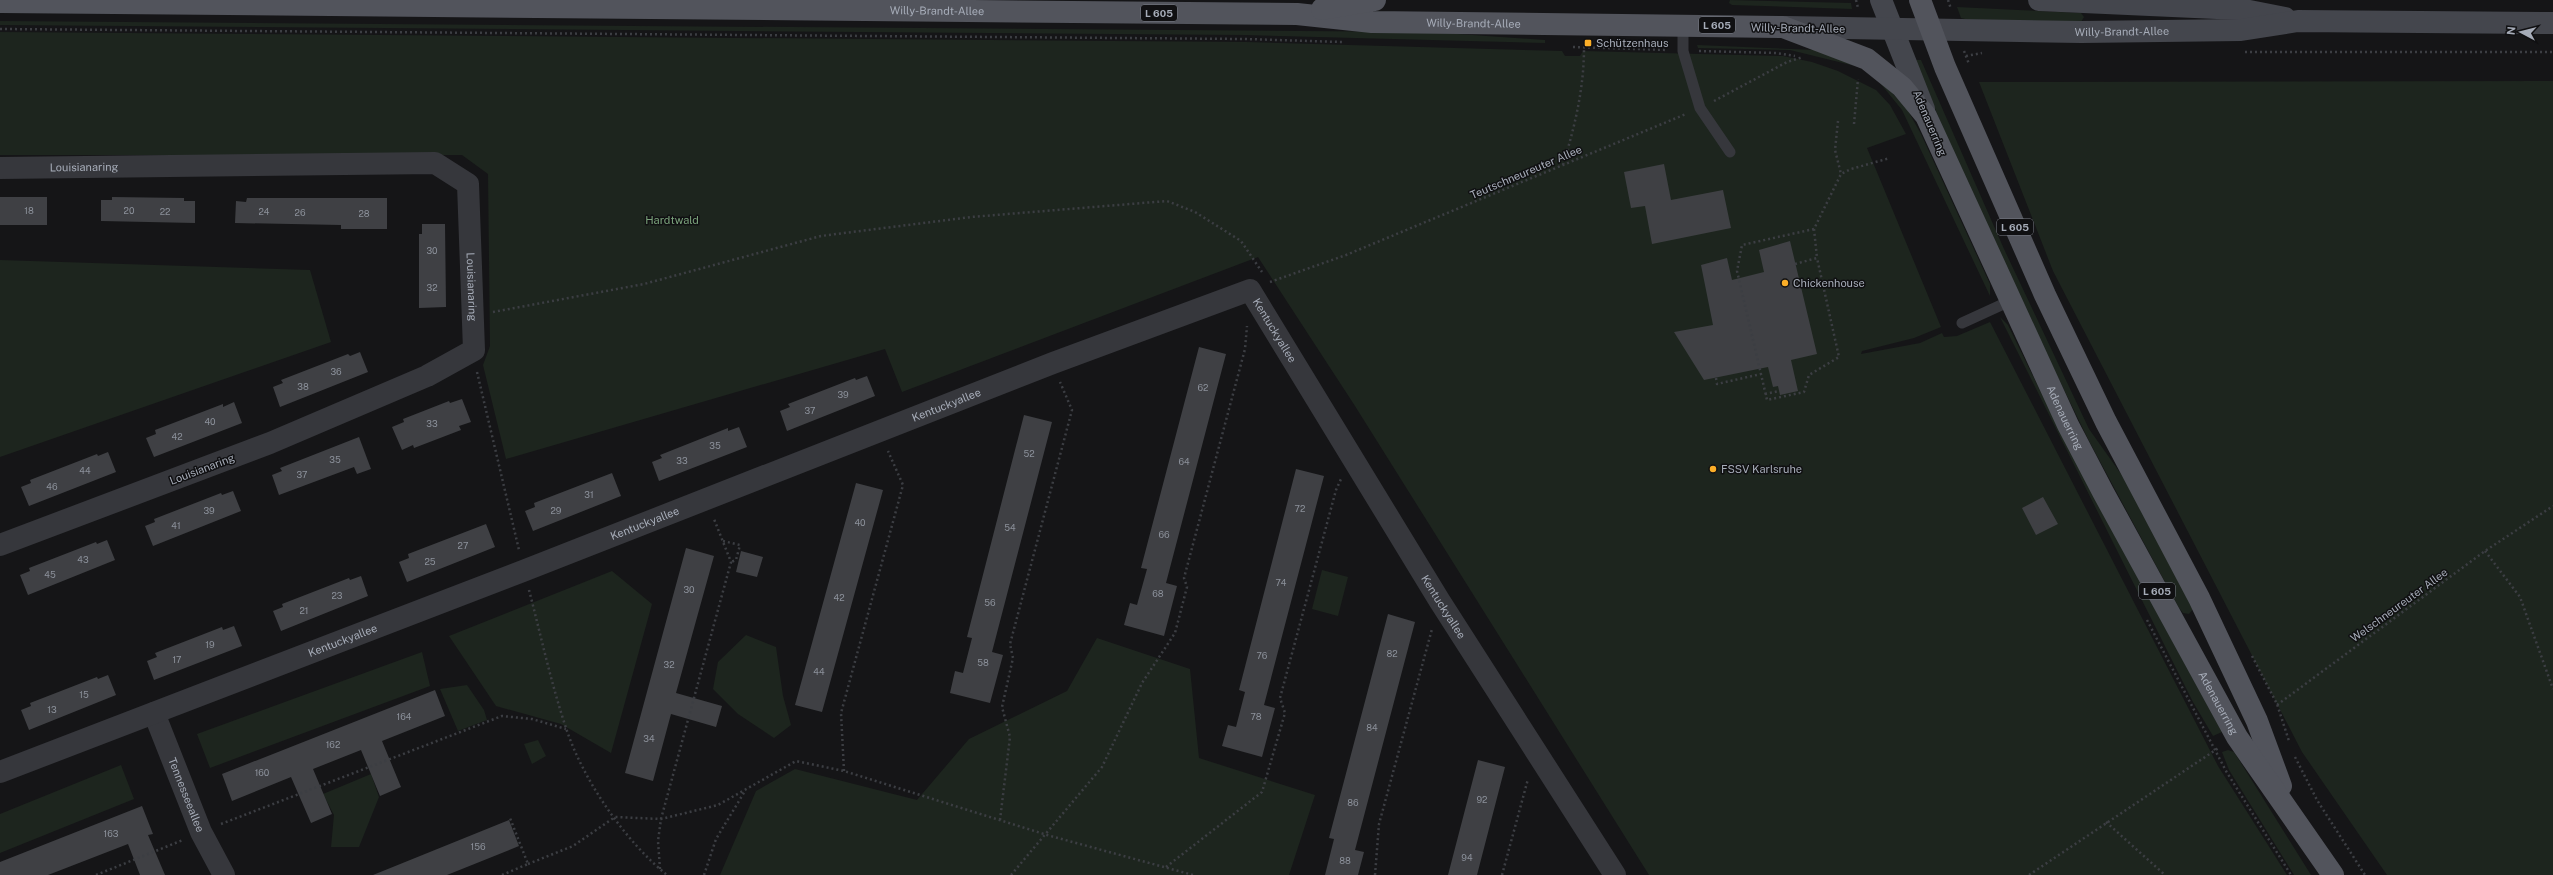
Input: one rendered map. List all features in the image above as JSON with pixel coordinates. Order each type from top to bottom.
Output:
[{"type":"main road","name":"Willy-Brandt-Allee","points":[[1297,14],[1375,0]]},
{"type":"main road","name":"Adenauerring","points":[[1881,0],[1926,116],[2068,425],[2236,737],[2292,813],[2333,875]]},
{"type":"main road","name":"Adenauerring","points":[[1920,0],[1965,115],[2045,296],[2106,422],[2199,598],[2257,720],[2292,813]]},
{"type":"main road","name":"Willy-Brandt-Allee","points":[[2040,0],[2240,9],[2298,20],[2553,23]]},
{"type":"main road","name":"Willy-Brandt-Allee","points":[[0,2],[1297,14],[1372,22],[1683,24],[1892,30],[2081,32],[2241,30],[2298,20]]},
{"type":"main road","points":[[1783,27],[1862,56],[1891,76],[1926,116]]},
{"type":"street","name":"Louisianaring","points":[[0,168],[435,163],[468,184],[474,350],[427,376],[270,443],[0,545]]},
{"type":"street","name":"Kentuckyallee","points":[[0,772],[523,571],[1053,363],[1260,286],[1352,458],[1439,600],[1615,875]]},
{"type":"street","name":"Tennesseeallee","points":[[154,713],[201,832],[224,875]]},
{"type":"lane","points":[[1683,24],[1683,51],[1700,108],[1730,152]]},
{"type":"lane","points":[[1962,323],[2010,301]]},
{"type":"path","points":[[0,29],[1230,38],[1346,42]]},
{"type":"path","points":[[1568,47],[1683,51]]},
{"type":"path","points":[[1563,165],[1575,126],[1584,74],[1584,48]]},
{"type":"path","name":"Teutschneureuter Allee","points":[[1260,286],[1346,255],[1700,108],[1787,62],[1803,57],[1776,53],[1683,51]]},
{"type":"path","points":[[2242,52],[2553,52]]},
{"type":"path","points":[[1972,70],[1965,56],[1989,53]]},
{"type":"path","points":[[1854,124],[1856,82],[1860,75]]},
{"type":"path","points":[[1838,120],[1835,150],[1842,174]]},
{"type":"path","points":[[1814,229],[1742,245],[1737,271],[1767,400],[1804,392],[1809,375],[1838,357],[1817,258],[1814,229],[1842,174],[1851,169],[1890,158]]},
{"type":"path","points":[[473,316],[644,284],[821,236],[971,217],[1168,201],[1195,212],[1241,241],[1260,286],[1184,578],[1187,587],[1175,633],[1142,683],[1102,767],[1012,875]]},
{"type":"path","points":[[1796,264],[1817,258]]},
{"type":"path","points":[[474,350],[523,571],[566,729],[591,782],[614,817],[667,875]]},
{"type":"path","points":[[1000,820],[1010,737],[1002,707],[1013,658],[1010,644],[1072,410],[1053,363]]},
{"type":"path","points":[[1716,378],[1717,384],[1761,374]]},
{"type":"path","points":[[1765,394],[1779,391]]},
{"type":"path","points":[[844,771],[840,713],[903,486],[880,430]]},
{"type":"path","points":[[1166,867],[1262,792],[1285,713],[1280,698],[1336,490],[1352,458]]},
{"type":"path","points":[[660,869],[658,841],[661,820],[731,562],[706,498]]},
{"type":"path","name":"Welschneureuter Allee","points":[[2257,720],[2485,551],[2553,506]]},
{"type":"path","points":[[723,541],[740,545],[736,560],[731,562]]},
{"type":"path","points":[[2485,551],[2520,597],[2553,689]]},
{"type":"path","points":[[1375,875],[1379,824],[1439,600]]},
{"type":"path","points":[[2248,649],[2277,704],[2289,742]]},
{"type":"path","points":[[96,875],[201,832],[502,716],[532,719],[566,729]]},
{"type":"path","points":[[2029,875],[2106,822],[2236,737]]},
{"type":"path","points":[[1502,875],[1535,750]]},
{"type":"path","points":[[2292,750],[2317,800],[2365,875]]},
{"type":"path","points":[[502,875],[573,846],[614,817],[661,820],[718,805],[796,761],[844,771],[1046,835],[1193,875]]},
{"type":"path","points":[[704,875],[716,839],[745,790]]},
{"type":"path","points":[[510,818],[528,864]]},
{"type":"path","points":[[2106,822],[2165,875]]},
{"type":"green space","points":[[1730,0],[1851,3],[1852,9],[1732,5],[1729,3]]},
{"type":"green space","points":[[1957,7],[2081,13],[2084,17],[2081,22],[1969,20],[1961,18]]},
{"type":"green space","points":[[0,21],[1430,32],[1545,40],[1545,43],[1244,35],[0,25]]},
{"type":"green space","name":"Hardtwald","points":[[0,32],[1246,42],[1562,51],[1565,56],[1580,56],[1583,51],[1783,56],[1812,62],[1838,71],[1876,90],[1890,105],[1906,134],[1867,148],[1941,327],[1914,338],[1862,351],[1861,354],[1920,343],[1942,333],[1944,337],[1957,336],[1990,322],[2218,766],[2287,875],[1649,875],[1355,406],[1258,257],[902,392],[885,349],[506,459],[483,365],[490,346],[488,174],[462,155],[0,155]]},
{"type":"green space","points":[[1697,45],[1816,50],[1855,66],[1790,50],[1698,48]]},
{"type":"green space","points":[[1914,60],[1921,60],[2004,249],[2089,429],[2126,481],[2193,609],[2189,614],[2183,613],[2179,608],[2089,441],[2048,357],[1960,167]]},
{"type":"green space","points":[[1872,73],[1906,107],[1921,134],[1990,284],[1990,296],[1902,110]]},
{"type":"green space","points":[[2553,81],[2553,875],[2387,875],[2302,752],[2053,271],[1979,82]]},
{"type":"green space","points":[[0,260],[310,270],[331,342],[0,457]]},
{"type":"green space","points":[[2000,317],[2008,325],[2073,458],[2222,732],[2213,736],[2193,702]]},
{"type":"green space","points":[[1322,570],[1348,577],[1338,616],[1312,609]]},
{"type":"green space","points":[[612,571],[652,604],[611,753],[561,724],[496,706],[449,636]]},
{"type":"green space","points":[[746,635],[776,647],[783,696],[791,725],[774,738],[738,714],[713,689],[718,662]]},
{"type":"green space","points":[[1097,638],[1190,669],[1199,758],[1315,795],[1289,875],[720,875],[756,791],[795,769],[917,800],[969,739],[1067,691]]},
{"type":"green space","points":[[422,652],[430,686],[210,768],[197,734]]},
{"type":"green space","points":[[467,685],[484,710],[487,720],[458,731],[440,689]]},
{"type":"green space","points":[[538,740],[546,756],[532,764],[524,744]]},
{"type":"green space","points":[[2228,750],[2234,752],[2311,875],[2294,875],[2229,770],[2222,752]]},
{"type":"green space","points":[[121,765],[134,799],[0,853],[0,814]]},
{"type":"green space","points":[[371,774],[379,797],[359,847],[331,847],[334,815],[323,794]]},
{"type":"building","points":[[1664,164],[1671,200],[1723,190],[1731,228],[1652,244],[1645,206],[1631,208],[1624,172]]},
{"type":"building","points":[[0,197],[47,197],[47,225],[0,225]]},
{"type":"building","points":[[112,197],[184,198],[184,201],[195,201],[195,223],[101,221],[101,200],[112,200]]},
{"type":"building","points":[[247,198],[387,198],[387,229],[341,229],[341,225],[235,223],[236,201],[246,202]]},
{"type":"building","points":[[422,224],[445,224],[446,307],[419,308],[419,234],[422,234]]},
{"type":"building","points":[[1790,241],[1817,354],[1791,360],[1798,391],[1780,395],[1778,386],[1773,387],[1768,367],[1704,380],[1674,332],[1713,325],[1701,265],[1727,258],[1732,280],[1764,272],[1759,250]]},
{"type":"building","points":[[1199,347],[1226,354],[1166,583],[1177,586],[1164,636],[1124,625],[1130,603],[1137,605],[1147,569],[1141,568]]},
{"type":"building","points":[[360,352],[368,372],[280,407],[273,387],[283,383],[281,380],[348,354],[350,356]]},
{"type":"building","points":[[867,376],[875,396],[787,431],[780,411],[790,407],[788,404],[855,378],[856,380]]},
{"type":"building","points":[[462,399],[471,422],[459,426],[461,430],[414,448],[413,445],[402,450],[392,427],[404,422],[403,419],[449,401],[450,403]]},
{"type":"building","points":[[234,402],[242,423],[154,457],[146,438],[156,434],[155,430],[223,404],[223,407]]},
{"type":"building","points":[[1024,415],[1052,422],[992,652],[1003,655],[990,703],[950,693],[955,671],[963,673],[972,638],[967,637]]},
{"type":"building","points":[[739,427],[747,447],[659,481],[652,462],[662,458],[660,455],[728,428],[728,431]]},
{"type":"building","points":[[359,437],[371,469],[357,474],[354,467],[279,495],[272,475],[282,471],[280,468]]},
{"type":"building","points":[[108,452],[116,472],[29,506],[21,487],[31,483],[30,480],[97,454],[98,456]]},
{"type":"building","points":[[1296,469],[1324,476],[1264,705],[1275,708],[1262,757],[1222,746],[1228,725],[1236,727],[1245,692],[1239,690]]},
{"type":"building","points":[[612,473],[621,496],[533,531],[525,511],[535,507],[534,503]]},
{"type":"building","points":[[856,483],[883,490],[822,712],[795,705]]},
{"type":"building","points":[[233,491],[241,511],[153,546],[145,526],[155,522],[154,519],[221,493],[222,495]]},
{"type":"building","points":[[2043,497],[2058,524],[2036,535],[2022,508]]},
{"type":"building","points":[[486,524],[495,547],[407,582],[399,562],[409,558],[408,554]]},
{"type":"building","points":[[107,540],[115,560],[28,595],[20,575],[30,571],[29,568],[96,542],[97,544]]},
{"type":"building","points":[[686,548],[714,556],[676,693],[722,706],[716,727],[671,714],[653,781],[625,773]]},
{"type":"building","points":[[741,551],[763,557],[757,577],[736,572]]},
{"type":"building","points":[[361,576],[368,596],[281,631],[273,611],[283,607],[282,604],[349,578],[350,580]]},
{"type":"building","points":[[1388,614],[1415,622],[1355,850],[1364,852],[1358,875],[1325,875],[1334,839],[1329,838]]},
{"type":"building","points":[[234,626],[242,646],[154,680],[147,661],[157,657],[155,653],[222,627],[223,630]]},
{"type":"building","points":[[108,675],[116,695],[29,730],[21,710],[31,706],[30,703],[97,677],[98,679]]},
{"type":"building","points":[[435,690],[445,716],[382,741],[401,787],[380,796],[361,750],[313,769],[332,814],[311,823],[291,777],[232,801],[222,774]]},
{"type":"building","points":[[1478,760],[1505,767],[1477,875],[1448,875]]},
{"type":"building","points":[[142,806],[153,834],[148,835],[165,875],[140,875],[128,844],[48,875],[0,875],[0,862]]},
{"type":"building","points":[[509,820],[519,846],[447,875],[373,875]]},
{"type":"place","name":"Schützenhaus","points":[[1588,43]]},
{"type":"place","name":"Chickenhouse","points":[[1785,283]]},
{"type":"place","name":"FSSV Karlsruhe","points":[[1713,469]]}]
